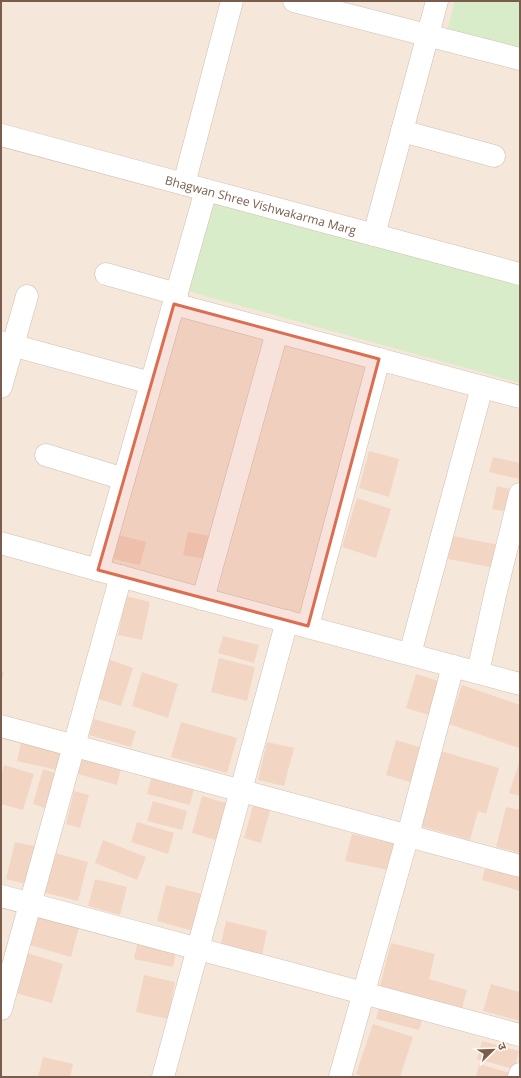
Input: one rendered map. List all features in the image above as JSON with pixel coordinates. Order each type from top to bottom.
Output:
[{"type":"street","points":[[184,184],[232,1]]},
{"type":"street","points":[[294,1],[520,59]]},
{"type":"street","points":[[374,235],[437,1]]},
{"type":"street","points":[[402,131],[494,156]]},
{"type":"street","name":"Bhagwan Shree Vishwakarma Marg","points":[[1,135],[520,274]]},
{"type":"street","points":[[98,570],[206,190]]},
{"type":"street","points":[[106,274],[175,299],[277,332],[520,397]]},
{"type":"street","points":[[1,387],[7,344],[27,296]]},
{"type":"street","points":[[203,599],[277,332]]},
{"type":"street","points":[[7,344],[151,383]]},
{"type":"street","points":[[308,626],[379,360]]},
{"type":"street","points":[[410,654],[482,387]]},
{"type":"street","points":[[46,455],[124,479]]},
{"type":"street","points":[[478,672],[520,494]]},
{"type":"street","points":[[1,544],[520,684]]},
{"type":"street","points":[[1,1009],[121,576]]},
{"type":"street","points":[[163,1077],[287,621]]},
{"type":"street","points":[[340,1077],[408,835],[453,666]]},
{"type":"street","points":[[1,726],[520,866]]},
{"type":"street","points":[[1,896],[520,1035]]},
{"type":"highlighted area","points":[[174,304],[379,359],[308,626],[98,570]]},
{"type":"shaded area","points":[[1,1],[520,1],[520,1077],[1,1077]]},
{"type":"green space","points":[[455,1],[520,1],[520,50],[447,30]]},
{"type":"green space","points":[[213,195],[520,279],[520,383],[187,291]]},
{"type":"building","points":[[369,451],[399,459],[389,497],[359,488]]},
{"type":"building","points":[[493,457],[520,463],[519,479],[489,472]]},
{"type":"building","points":[[497,486],[518,491],[514,513],[492,509]]},
{"type":"building","points":[[357,498],[391,509],[376,558],[342,547]]},
{"type":"building","points":[[188,532],[210,536],[206,559],[183,555]]},
{"type":"building","points":[[119,535],[146,542],[140,565],[113,559]]},
{"type":"building","points":[[453,536],[499,545],[495,568],[448,559]]},
{"type":"building","points":[[126,596],[150,602],[142,640],[118,635]]},
{"type":"building","points":[[223,636],[259,645],[254,663],[218,653]]},
{"type":"building","points":[[219,658],[255,667],[247,701],[211,692]]},
{"type":"building","points":[[108,659],[133,668],[121,706],[95,698]]},
{"type":"building","points":[[1,672],[4,673],[1,682]]},
{"type":"building","points":[[142,672],[178,684],[168,718],[132,706]]},
{"type":"building","points":[[416,674],[442,682],[432,716],[406,708]]},
{"type":"building","points":[[462,685],[520,705],[519,748],[449,724]]},
{"type":"building","points":[[94,719],[136,731],[131,747],[89,735]]},
{"type":"building","points":[[181,722],[237,738],[227,773],[171,757]]},
{"type":"building","points":[[396,740],[426,749],[417,784],[386,775]]},
{"type":"building","points":[[21,742],[61,751],[57,770],[17,761]]},
{"type":"building","points":[[267,742],[294,748],[284,786],[258,780]]},
{"type":"building","points":[[437,750],[499,768],[486,814],[478,811],[470,840],[416,825]]},
{"type":"building","points":[[82,759],[121,769],[117,785],[78,774]]},
{"type":"building","points":[[520,760],[520,796],[509,793]]},
{"type":"building","points":[[4,765],[34,774],[23,810],[1,804],[1,777]]},
{"type":"building","points":[[43,769],[58,774],[48,809],[33,804]]},
{"type":"building","points":[[152,776],[194,788],[190,805],[147,794]]},
{"type":"building","points":[[74,791],[89,795],[80,828],[66,824]]},
{"type":"building","points":[[202,796],[226,803],[216,840],[192,833]]},
{"type":"building","points":[[153,801],[187,811],[182,830],[147,821]]},
{"type":"building","points":[[254,802],[271,807],[261,843],[244,838]]},
{"type":"building","points":[[506,807],[520,810],[520,853],[496,847]]},
{"type":"building","points":[[137,822],[174,833],[168,854],[131,842]]},
{"type":"building","points":[[352,834],[394,843],[388,870],[345,861]]},
{"type":"building","points":[[103,840],[146,857],[137,880],[95,863]]},
{"type":"building","points":[[15,842],[39,847],[30,885],[6,879]]},
{"type":"building","points":[[48,851],[88,862],[78,901],[38,891]]},
{"type":"building","points":[[487,861],[520,870],[520,891],[482,880]]},
{"type":"building","points":[[95,879],[127,887],[120,915],[88,906]]},
{"type":"building","points":[[166,885],[202,894],[193,931],[157,921]]},
{"type":"building","points":[[34,914],[79,927],[71,957],[26,944]]},
{"type":"building","points":[[226,921],[267,931],[262,955],[221,944]]},
{"type":"building","points":[[391,943],[435,954],[429,979],[467,990],[462,1008],[380,986]]},
{"type":"building","points":[[137,944],[176,952],[173,967],[134,959]]},
{"type":"building","points":[[27,953],[63,964],[52,1003],[16,993]]},
{"type":"building","points":[[144,975],[175,982],[168,1019],[136,1012]]},
{"type":"building","points":[[491,984],[520,992],[520,1021],[483,1011]]},
{"type":"building","points":[[380,1003],[424,1014],[419,1030],[376,1019]]},
{"type":"building","points":[[373,1024],[413,1037],[400,1077],[364,1077],[356,1074]]},
{"type":"building","points":[[482,1041],[519,1051],[514,1069],[477,1059]]},
{"type":"building","points":[[43,1057],[73,1064],[70,1077],[38,1077]]},
{"type":"building","points":[[479,1064],[517,1075],[516,1077],[476,1077]]}]
